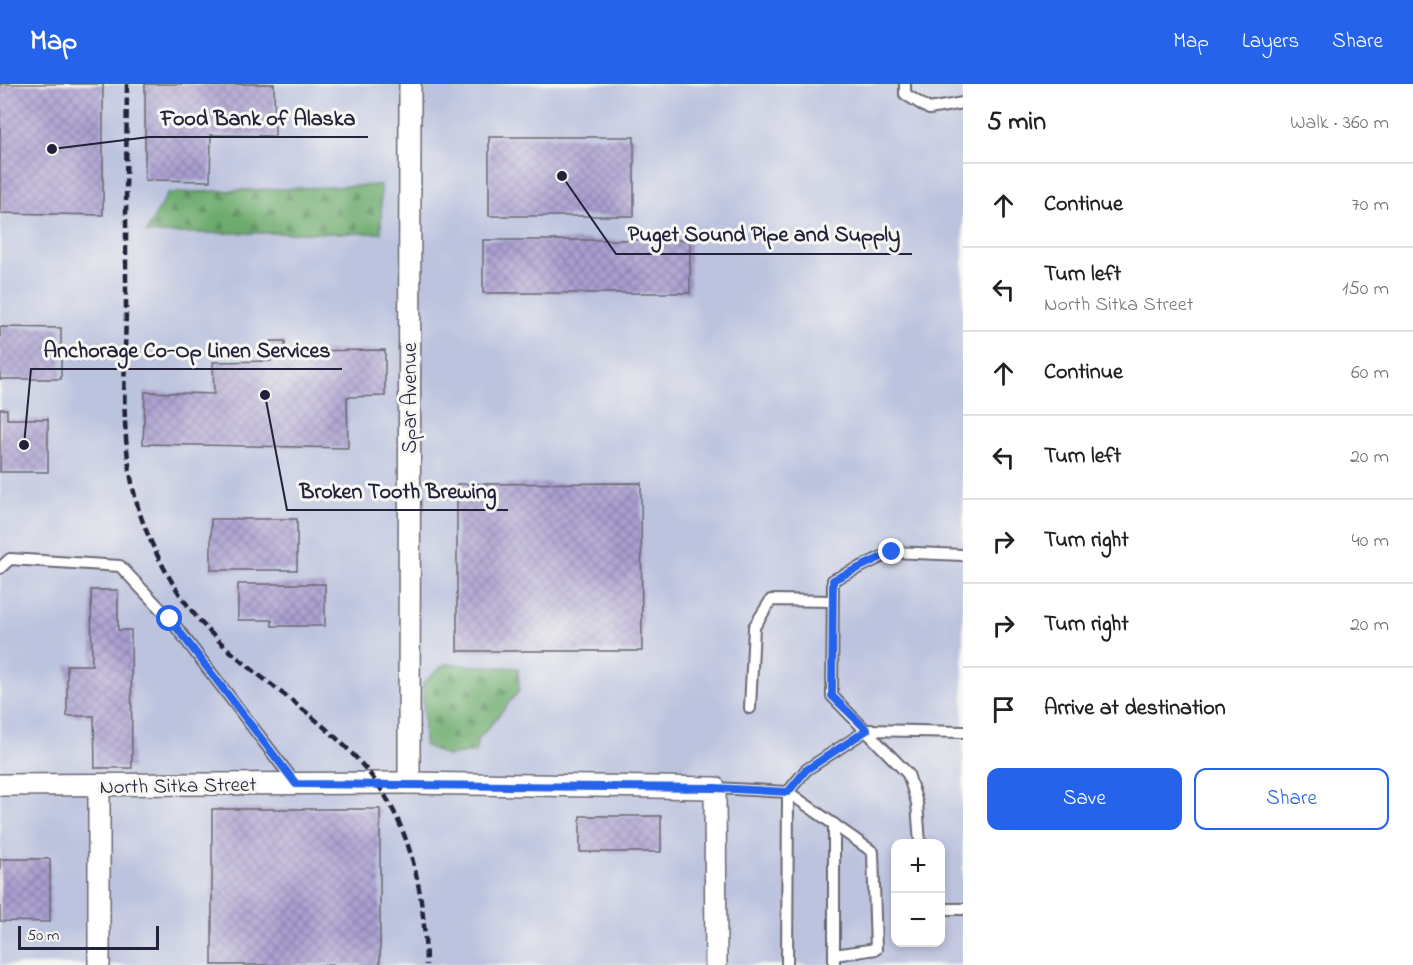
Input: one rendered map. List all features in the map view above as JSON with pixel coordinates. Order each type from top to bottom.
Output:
[{"type":"street","name":"Spar Avenue","points":[[409,783],[410,84]]},
{"type":"street","name":"North Sitka Street","points":[[0,786],[409,783],[715,788]]},
{"type":"street","points":[[99,786],[99,965]]},
{"type":"street","points":[[715,788],[716,965]]},
{"type":"lane","points":[[905,84],[905,94],[929,109],[963,103]]},
{"type":"lane","points":[[920,839],[917,803],[908,774],[832,696],[833,580],[892,552],[963,555]]},
{"type":"lane","points":[[0,568],[10,559],[120,566],[170,619],[296,784]]},
{"type":"lane","points":[[750,708],[754,627],[771,600],[832,601]]},
{"type":"lane","points":[[787,965],[788,792],[806,770],[867,730],[963,732]]},
{"type":"lane","points":[[715,788],[788,792],[834,824],[873,852],[876,949],[834,960],[834,824]]},
{"type":"lane","points":[[945,909],[963,909]]},
{"type":"shaded area","points":[[0,84],[963,84],[963,965],[0,965]]},
{"type":"green space","points":[[381,185],[381,233],[146,233],[168,193]]},
{"type":"green space","points":[[445,664],[518,668],[519,691],[477,741],[476,752],[447,756],[424,745],[423,683]]},
{"type":"building","points":[[0,84],[103,84],[103,215],[0,213]]},
{"type":"building","points":[[145,84],[274,84],[275,136],[211,135],[210,181],[145,180]]},
{"type":"building","points":[[489,137],[634,137],[634,216],[489,216]]},
{"type":"building","points":[[483,240],[690,240],[690,293],[483,293]]},
{"type":"building","points":[[0,327],[61,328],[61,379],[0,379]]},
{"type":"building","points":[[271,341],[285,341],[285,351],[385,350],[385,396],[347,397],[348,448],[143,444],[145,392],[214,394],[213,362],[271,361]]},
{"type":"building","points":[[0,409],[7,409],[7,419],[48,419],[48,472],[0,472]]},
{"type":"building","points":[[641,483],[642,651],[457,651],[457,484]]},
{"type":"building","points":[[211,519],[297,519],[297,570],[211,570]]},
{"type":"building","points":[[238,584],[325,584],[325,626],[272,626],[272,620],[238,620]]},
{"type":"building","points":[[91,590],[118,590],[118,630],[131,630],[132,768],[95,768],[94,716],[67,716],[67,665],[92,665]]},
{"type":"building","points":[[212,809],[380,809],[380,965],[212,965]]},
{"type":"building","points":[[580,816],[661,816],[661,852],[580,852]]},
{"type":"building","points":[[0,859],[50,859],[50,922],[0,921]]},
{"type":"railway","points":[[127,84],[124,394],[127,453],[139,510],[167,574],[198,619],[227,649],[338,740],[358,760],[389,802],[400,824],[415,869],[423,917],[426,965]]},
{"type":"place","name":"Food Bank of Alaska","points":[[52,149]]},
{"type":"place","name":"Puget Sound Pipe and Supply","points":[[562,176]]},
{"type":"place","name":"Broken Tooth Brewing","points":[[265,395]]},
{"type":"place","name":"Anchorage Co-Op Linen Services","points":[[24,445]]},
{"type":"route","points":[[170,619],[296,784],[409,783],[715,788],[788,792],[806,770],[867,730],[832,696],[833,580],[892,552]]}]
